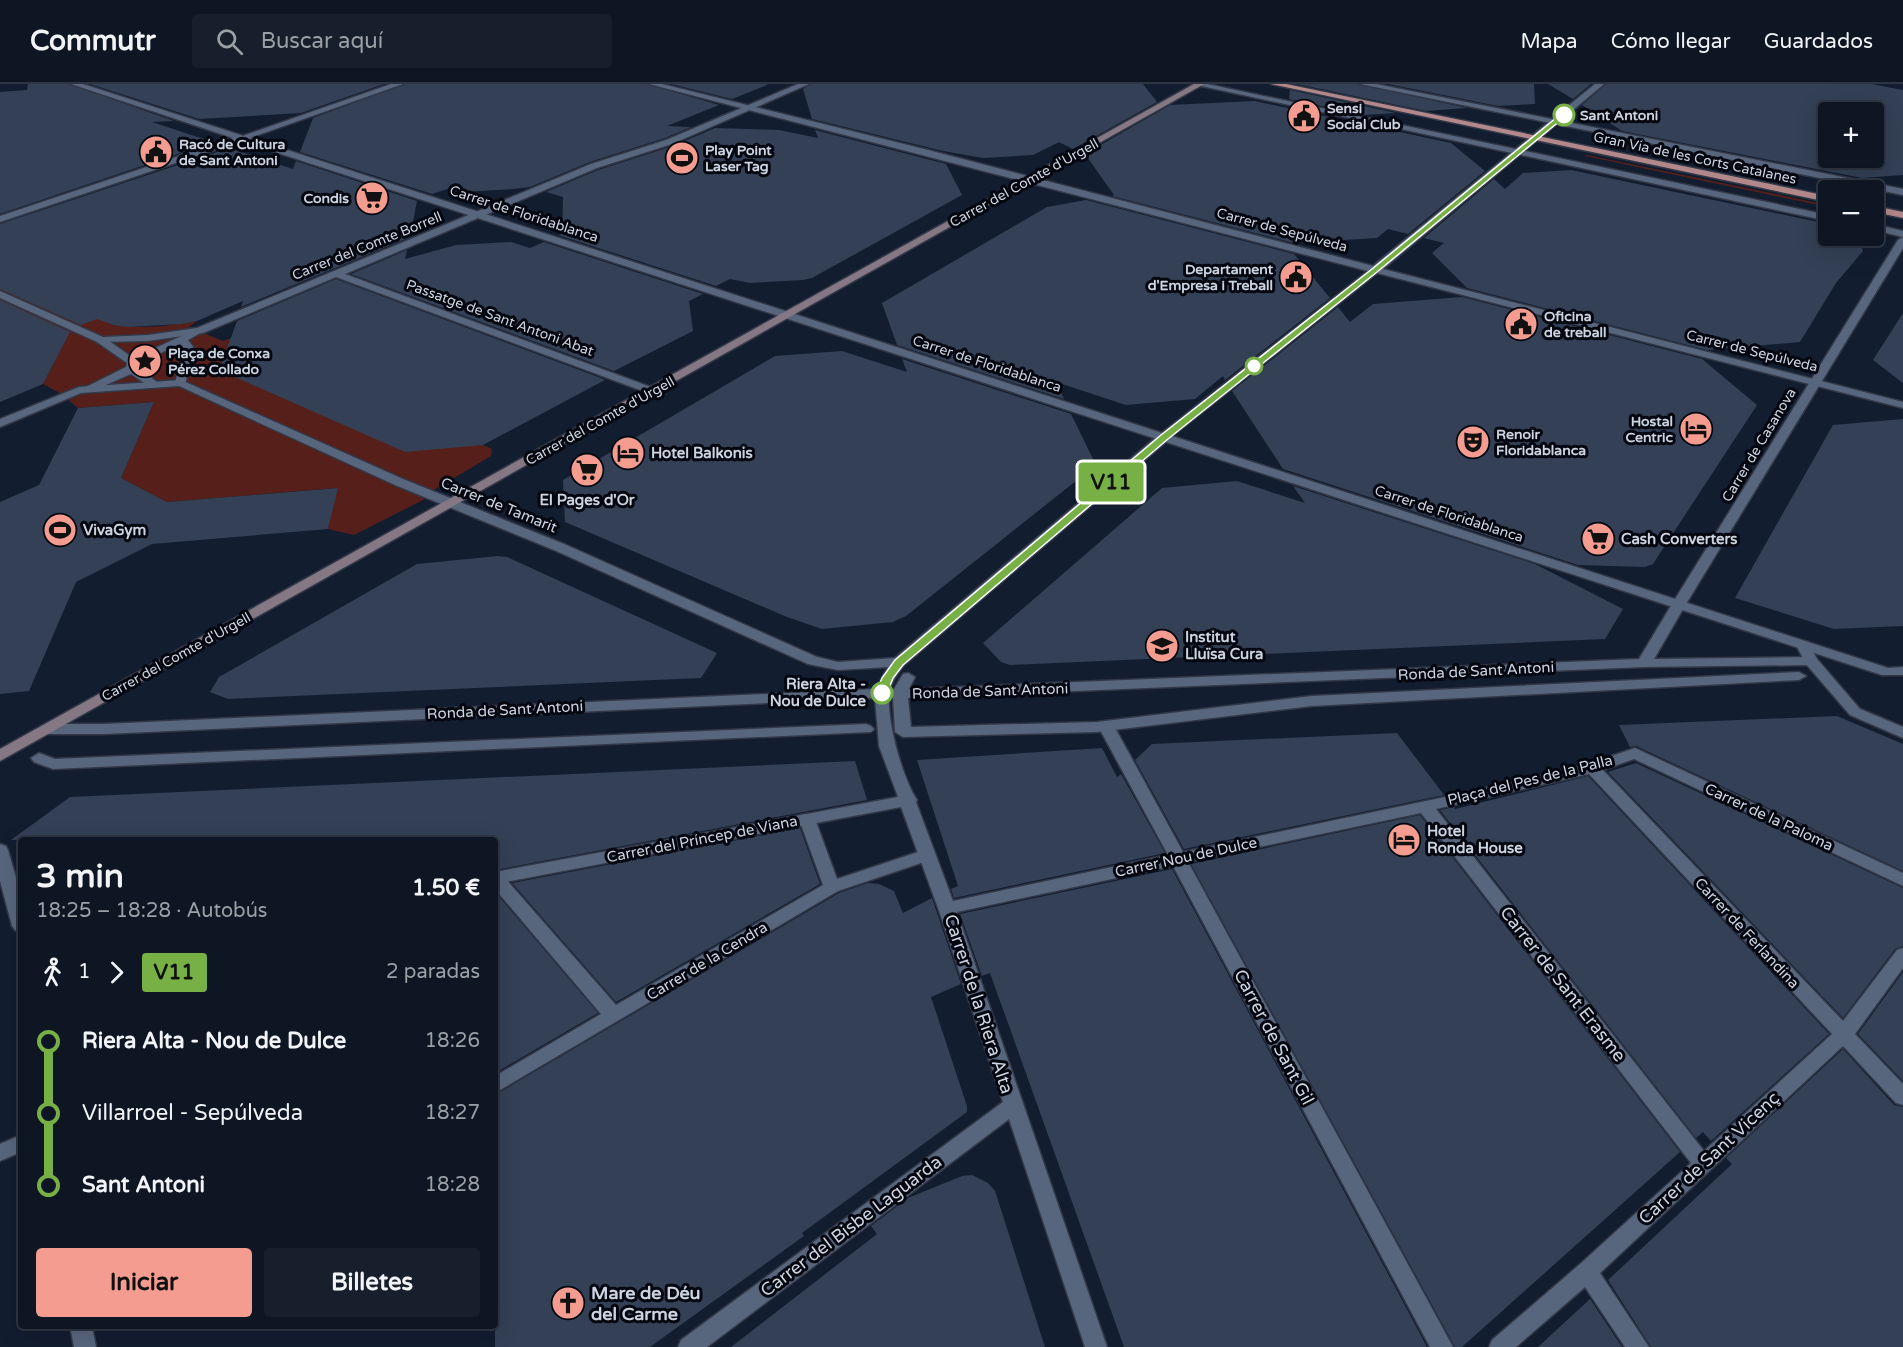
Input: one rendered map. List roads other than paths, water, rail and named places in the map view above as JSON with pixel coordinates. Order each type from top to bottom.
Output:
[{"type":"main road","name":"Carrer del Comte d'Urgell","points":[[0,756],[1029,181],[1198,84]]},
{"type":"main road","name":"Gran Via de les Corts Catalanes","points":[[1275,84],[1818,197]]},
{"type":"main road","points":[[1884,211],[1903,215]]},
{"type":"street","name":"Carrer de Floridablanca","points":[[75,84],[1803,645],[1896,671],[1903,676]]},
{"type":"street","points":[[0,219],[399,84]]},
{"type":"street","name":"Carrer de Sepúlveda","points":[[653,84],[935,154],[1029,181],[1903,405]]},
{"type":"street","name":"Carrer del Comte Borrell","points":[[101,340],[148,338],[199,331],[594,166],[669,142],[805,84]]},
{"type":"street","points":[[1198,84],[1818,216]]},
{"type":"street","points":[[1364,84],[1903,192]]},
{"type":"street","points":[[882,693],[888,678],[899,662],[1164,437],[1375,270],[1600,84]]},
{"type":"street","points":[[1884,229],[1903,234]]},
{"type":"street","name":"Carrer de Casanova","points":[[1679,604],[1903,240]]},
{"type":"street","name":"Passatge de Sant Antoni Abat","points":[[338,274],[652,391]]},
{"type":"street","points":[[0,294],[101,340],[153,384]]},
{"type":"street","points":[[0,423],[72,393],[86,390],[199,331]]},
{"type":"street","points":[[181,383],[189,348],[182,340]]},
{"type":"street","name":"Carrer de Tamarit","points":[[86,390],[181,383],[399,482],[560,547],[813,661],[838,666],[899,662]]},
{"type":"street","points":[[1644,663],[1679,604]]},
{"type":"street","points":[[1803,645],[1811,661],[1855,712],[1903,733]]},
{"type":"street","name":"Ronda de Sant Antoni","points":[[48,729],[112,729],[882,693],[1357,677],[1644,663],[1811,661]]},
{"type":"street","name":"Ronda de Sant Antoni","points":[[899,694],[903,732],[1106,726],[1312,701],[1799,676]]},
{"type":"street","points":[[899,694],[902,684],[908,677]]},
{"type":"street","name":"Carrer de la Riera Alta","points":[[882,693],[887,746],[909,800],[947,908],[1096,1347]]},
{"type":"street","name":"Carrer de Sant Gil","points":[[1106,726],[1443,1347]]},
{"type":"street","points":[[39,758],[53,764],[866,729]]},
{"type":"street","name":"Plaça del Pes de la Palla","points":[[1424,805],[1592,768],[1635,753]]},
{"type":"street","name":"Carrer de la Paloma","points":[[1635,753],[1903,880]]},
{"type":"street","name":"Carrer de Ferlandina","points":[[1592,768],[1903,1097]]},
{"type":"street","name":"Carrer del Príncep de Viana","points":[[498,880],[909,800]]},
{"type":"street","name":"Carrer Nou de Dulce","points":[[947,908],[1424,805]]},
{"type":"street","name":"Carrer de Sant Erasme","points":[[1424,805],[1702,1163]]},
{"type":"street","points":[[807,819],[832,887]]},
{"type":"street","points":[[0,850],[18,915]]},
{"type":"street","name":"Carrer de la Cendra","points":[[498,1083],[832,887],[927,855]]},
{"type":"street","points":[[498,881],[614,1016]]},
{"type":"street","name":"Carrer de Sant Vicenç","points":[[1500,1347],[1587,1272],[1702,1163],[1844,1035],[1903,955]]},
{"type":"street","name":"Carrer del Bisbe Laguarda","points":[[689,1347],[1012,1105]]},
{"type":"street","points":[[0,1153],[18,1144]]},
{"type":"street","points":[[1587,1272],[1638,1347]]},
{"type":"street","points":[[82,1329],[85,1347]]},
{"type":"place","name":"Sant Antoni","points":[[1564,115]]},
{"type":"place","name":"Sensi Social Club","points":[[1304,116]]},
{"type":"place","name":"Racó de Cultura de Sant Antoni","points":[[156,152]]},
{"type":"place","name":"Play Point Laser Tag","points":[[682,158]]},
{"type":"place","name":"Condis","points":[[372,198]]},
{"type":"place","name":"Departament d'Empresa i Treball","points":[[1296,277]]},
{"type":"place","name":"Oficina de treball","points":[[1521,324]]},
{"type":"place","name":"Plaça de Conxa Pérez Collado","points":[[145,361]]},
{"type":"place","name":"Hostal Centric","points":[[1696,429]]},
{"type":"place","name":"Renoir Floridablanca","points":[[1473,442]]},
{"type":"place","name":"Hotel Balkonis","points":[[628,453]]},
{"type":"place","name":"El Pages d'Or","points":[[587,470]]},
{"type":"place","name":"VivaGym","points":[[60,530]]},
{"type":"place","name":"Cash Converters","points":[[1598,539]]},
{"type":"place","name":"Institut Lluïsa Cura","points":[[1162,646]]},
{"type":"place","name":"Riera Alta - Nou de Dulce","points":[[882,693]]},
{"type":"place","name":"Hotel Ronda House","points":[[1404,840]]},
{"type":"place","name":"Mare de Déu del Carme","points":[[568,1303]]}]
